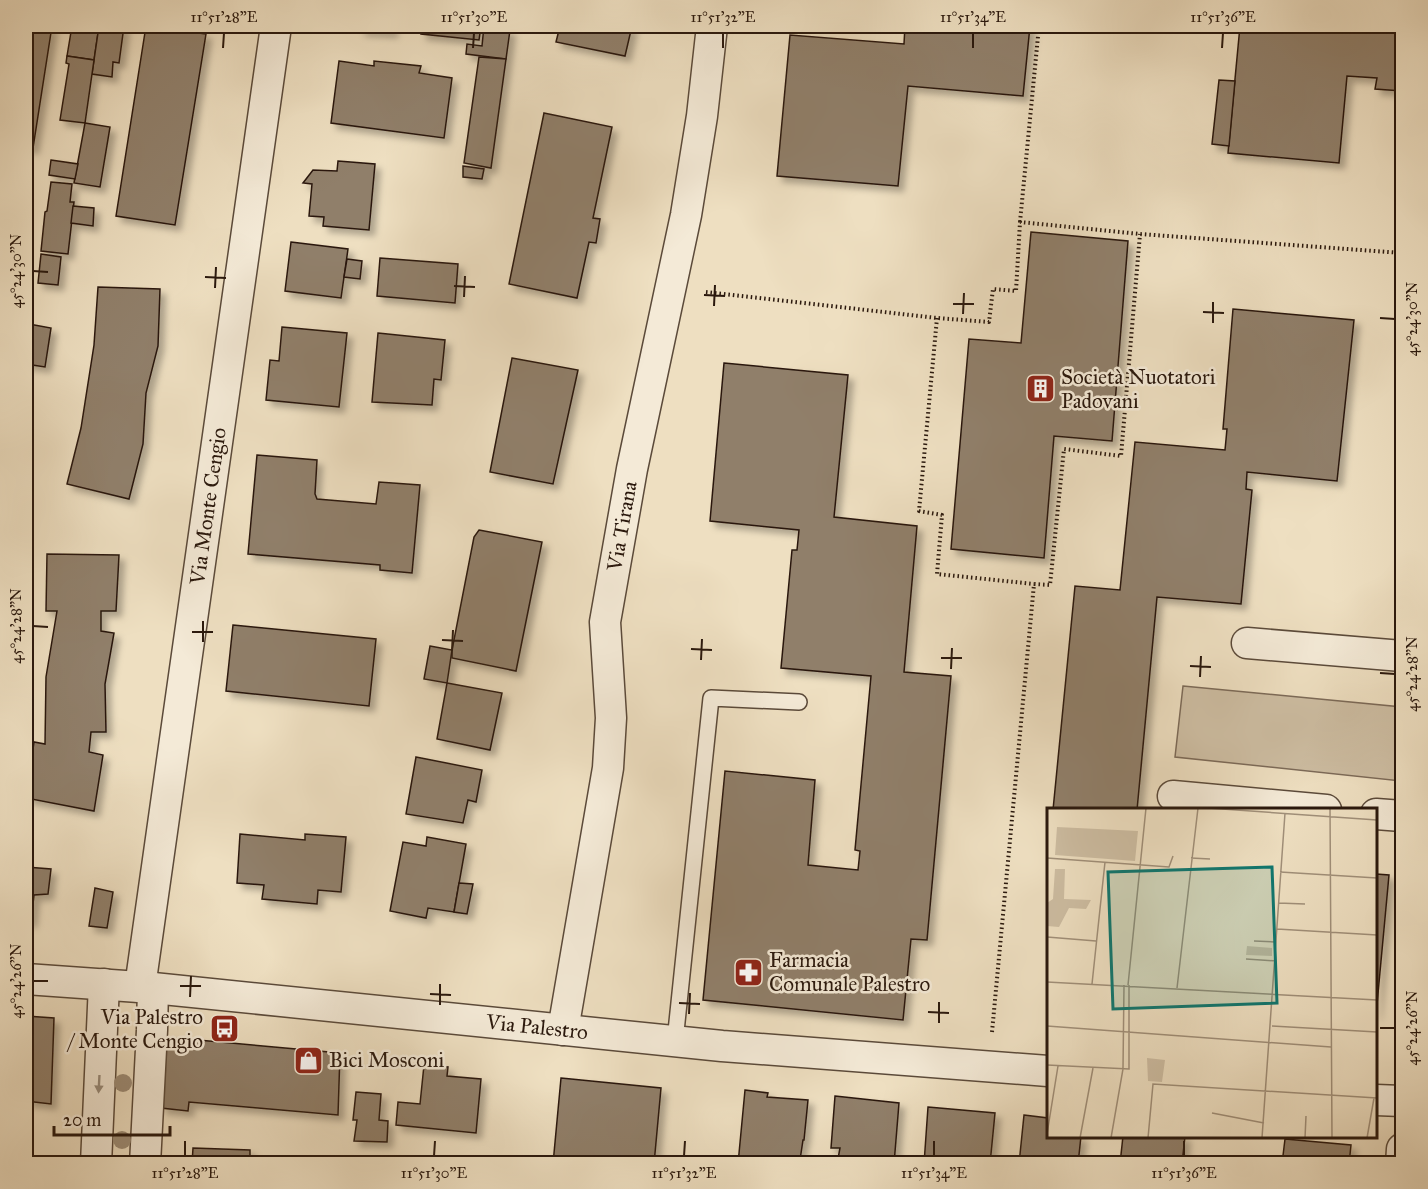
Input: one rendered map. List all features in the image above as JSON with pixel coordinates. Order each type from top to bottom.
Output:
[{"type":"street","name":"Via Monte Cengio","points":[[145,1164],[152,1030],[147,988],[276,26]]},
{"type":"street","name":"Via Tirana","points":[[563,1030],[608,768],[611,718],[605,622],[632,469],[687,215],[712,26]]},
{"type":"street","points":[[1247,643],[1402,656]]},
{"type":"street","points":[[1173,796],[1304,808]]},
{"type":"street","points":[[1377,814],[1402,816]]},
{"type":"street","name":"Via Palestro","points":[[26,979],[147,988],[722,1046],[1047,1071]]},
{"type":"street","points":[[96,1164],[104,984]]},
{"type":"street","points":[[1377,1100],[1402,1101]]},
{"type":"street","points":[[1401,1164],[1402,1149]]},
{"type":"lane","points":[[675,1041],[711,698],[799,702]]},
{"type":"path","points":[[671,288],[989,322],[993,289],[1016,291],[1020,222],[1039,26]]},
{"type":"path","points":[[1020,222],[1140,234],[1402,253]]},
{"type":"path","points":[[937,318],[919,511],[942,515],[937,574],[1050,585],[1065,449],[1121,456],[1140,234]]},
{"type":"path","points":[[991,1038],[1034,584]]},
{"type":"shaded area","points":[[1183,686],[1402,707],[1401,781],[1175,757]]},
{"type":"building","points":[[26,26],[52,26],[33,148],[26,147]]},
{"type":"building","points":[[72,26],[99,26],[94,60],[67,56]]},
{"type":"building","points":[[99,26],[124,26],[119,63],[113,62],[112,77],[92,74]]},
{"type":"building","points":[[146,26],[206,34],[175,225],[116,216]]},
{"type":"building","points":[[360,26],[392,26],[392,32],[360,30]]},
{"type":"building","points":[[422,26],[481,26],[479,40],[421,34]]},
{"type":"building","points":[[484,26],[510,30],[506,59],[466,54],[467,44],[482,46]]},
{"type":"building","points":[[560,26],[632,26],[625,56],[556,42]]},
{"type":"building","points":[[905,26],[1030,26],[1023,96],[908,86],[898,186],[777,176],[790,35],[904,44]]},
{"type":"building","points":[[1240,26],[1352,26],[1352,30],[1379,33],[1380,26],[1402,26],[1402,91],[1375,89],[1377,78],[1347,76],[1339,163],[1228,153]]},
{"type":"building","points":[[67,56],[94,60],[85,123],[60,120],[69,64],[66,63]]},
{"type":"building","points":[[479,57],[506,59],[491,168],[464,163]]},
{"type":"building","points":[[339,61],[374,66],[374,61],[421,66],[419,73],[452,78],[444,138],[331,123]]},
{"type":"building","points":[[1219,80],[1235,81],[1229,146],[1212,144]]},
{"type":"building","points":[[544,113],[612,127],[593,218],[600,219],[596,243],[589,242],[577,298],[509,284]]},
{"type":"building","points":[[85,123],[110,127],[100,187],[74,183]]},
{"type":"building","points":[[51,160],[78,164],[75,179],[49,175]]},
{"type":"building","points":[[338,161],[375,164],[369,230],[323,226],[324,217],[309,216],[312,184],[303,183],[313,170],[337,171]]},
{"type":"building","points":[[463,166],[484,169],[482,179],[463,177]]},
{"type":"building","points":[[51,182],[72,184],[70,202],[74,202],[68,254],[41,251]]},
{"type":"building","points":[[73,206],[94,208],[93,226],[71,223]]},
{"type":"building","name":"Società Nuotatori Padovani","points":[[1031,232],[1128,241],[1112,441],[1054,436],[1044,558],[951,549],[969,339],[1021,343]]},
{"type":"building","points":[[291,242],[348,249],[341,298],[285,291]]},
{"type":"building","points":[[41,254],[61,257],[58,285],[38,283]]},
{"type":"building","points":[[380,258],[458,264],[455,303],[377,296]]},
{"type":"building","points":[[347,259],[362,261],[360,279],[344,277]]},
{"type":"building","points":[[98,287],[160,289],[158,346],[146,393],[143,444],[129,499],[67,484],[81,428],[94,345]]},
{"type":"building","points":[[1233,309],[1354,320],[1337,481],[1247,472],[1246,489],[1252,490],[1241,604],[1157,597],[1137,808],[1053,808],[1075,586],[1120,590],[1135,442],[1225,450],[1227,429],[1223,429]]},
{"type":"building","points":[[29,324],[51,328],[45,367],[26,364]]},
{"type":"building","points":[[282,327],[347,333],[339,407],[266,400],[270,360],[279,361]]},
{"type":"building","points":[[378,333],[445,340],[441,380],[434,379],[432,405],[372,402]]},
{"type":"building","points":[[512,358],[578,370],[553,484],[490,472]]},
{"type":"building","points":[[724,363],[848,375],[834,517],[917,526],[904,672],[951,676],[927,940],[911,939],[903,1020],[703,1000],[725,771],[815,780],[808,865],[858,870],[860,851],[855,850],[871,676],[781,668],[792,550],[797,550],[799,530],[710,521]]},
{"type":"building","points":[[257,455],[317,460],[315,494],[317,499],[376,504],[379,482],[420,485],[412,573],[380,570],[380,565],[248,554]]},
{"type":"building","points":[[479,530],[542,542],[516,671],[452,658],[474,537]]},
{"type":"building","points":[[47,554],[119,555],[116,611],[101,611],[101,631],[114,633],[105,684],[106,732],[91,732],[89,752],[103,755],[94,811],[26,798],[34,742],[45,744],[46,677],[57,611],[46,611]]},
{"type":"building","points":[[233,625],[376,639],[369,706],[226,691]]},
{"type":"building","points":[[430,646],[452,650],[447,683],[424,679]]},
{"type":"building","points":[[447,683],[502,693],[490,750],[437,739]]},
{"type":"building","points":[[416,757],[482,770],[476,802],[468,800],[463,823],[406,814]]},
{"type":"building","points":[[240,834],[305,840],[305,834],[346,837],[341,892],[318,890],[317,904],[262,899],[264,885],[237,883]]},
{"type":"building","points":[[427,837],[466,844],[454,912],[428,908],[426,918],[390,911],[403,842],[426,846]]},
{"type":"building","points":[[26,867],[51,869],[48,894],[34,895],[31,922],[26,921]]},
{"type":"building","points":[[1377,874],[1389,875],[1377,1004]]},
{"type":"building","points":[[459,883],[473,884],[467,914],[454,912]]},
{"type":"building","points":[[95,888],[113,892],[107,928],[89,926]]},
{"type":"building","points":[[26,1016],[54,1018],[51,1104],[26,1101]]},
{"type":"building","points":[[165,1037],[340,1053],[338,1115],[189,1102],[188,1111],[161,1108]]},
{"type":"building","points":[[424,1065],[448,1067],[447,1076],[481,1079],[476,1133],[396,1125],[398,1102],[420,1104]]},
{"type":"building","points":[[561,1078],[661,1088],[654,1164],[553,1164]]},
{"type":"building","points":[[745,1090],[768,1093],[767,1097],[808,1100],[800,1160],[772,1158],[772,1164],[738,1164]]},
{"type":"building","points":[[356,1092],[381,1094],[379,1120],[388,1121],[387,1142],[354,1141],[357,1120],[353,1120]]},
{"type":"building","points":[[835,1096],[899,1103],[894,1164],[837,1164],[840,1148],[831,1148]]},
{"type":"building","points":[[928,1107],[995,1113],[990,1164],[924,1164]]},
{"type":"building","points":[[1024,1115],[1047,1118],[1047,1138],[1081,1138],[1078,1164],[1019,1164]]},
{"type":"building","points":[[1123,1138],[1185,1138],[1182,1164],[1120,1164]]},
{"type":"building","points":[[1285,1139],[1351,1145],[1349,1164],[1282,1164]]},
{"type":"building","points":[[193,1148],[250,1150],[250,1164],[192,1164]]},
{"type":"place","name":"Società Nuotatori Padovani","points":[[1040,389]]},
{"type":"place","name":"Farmacia Comunale Palestro","points":[[748,972]]},
{"type":"place","name":"Via Palestro / Monte Cengio","points":[[224,1029]]},
{"type":"place","name":"Bici Mosconi","points":[[308,1060]]}]
